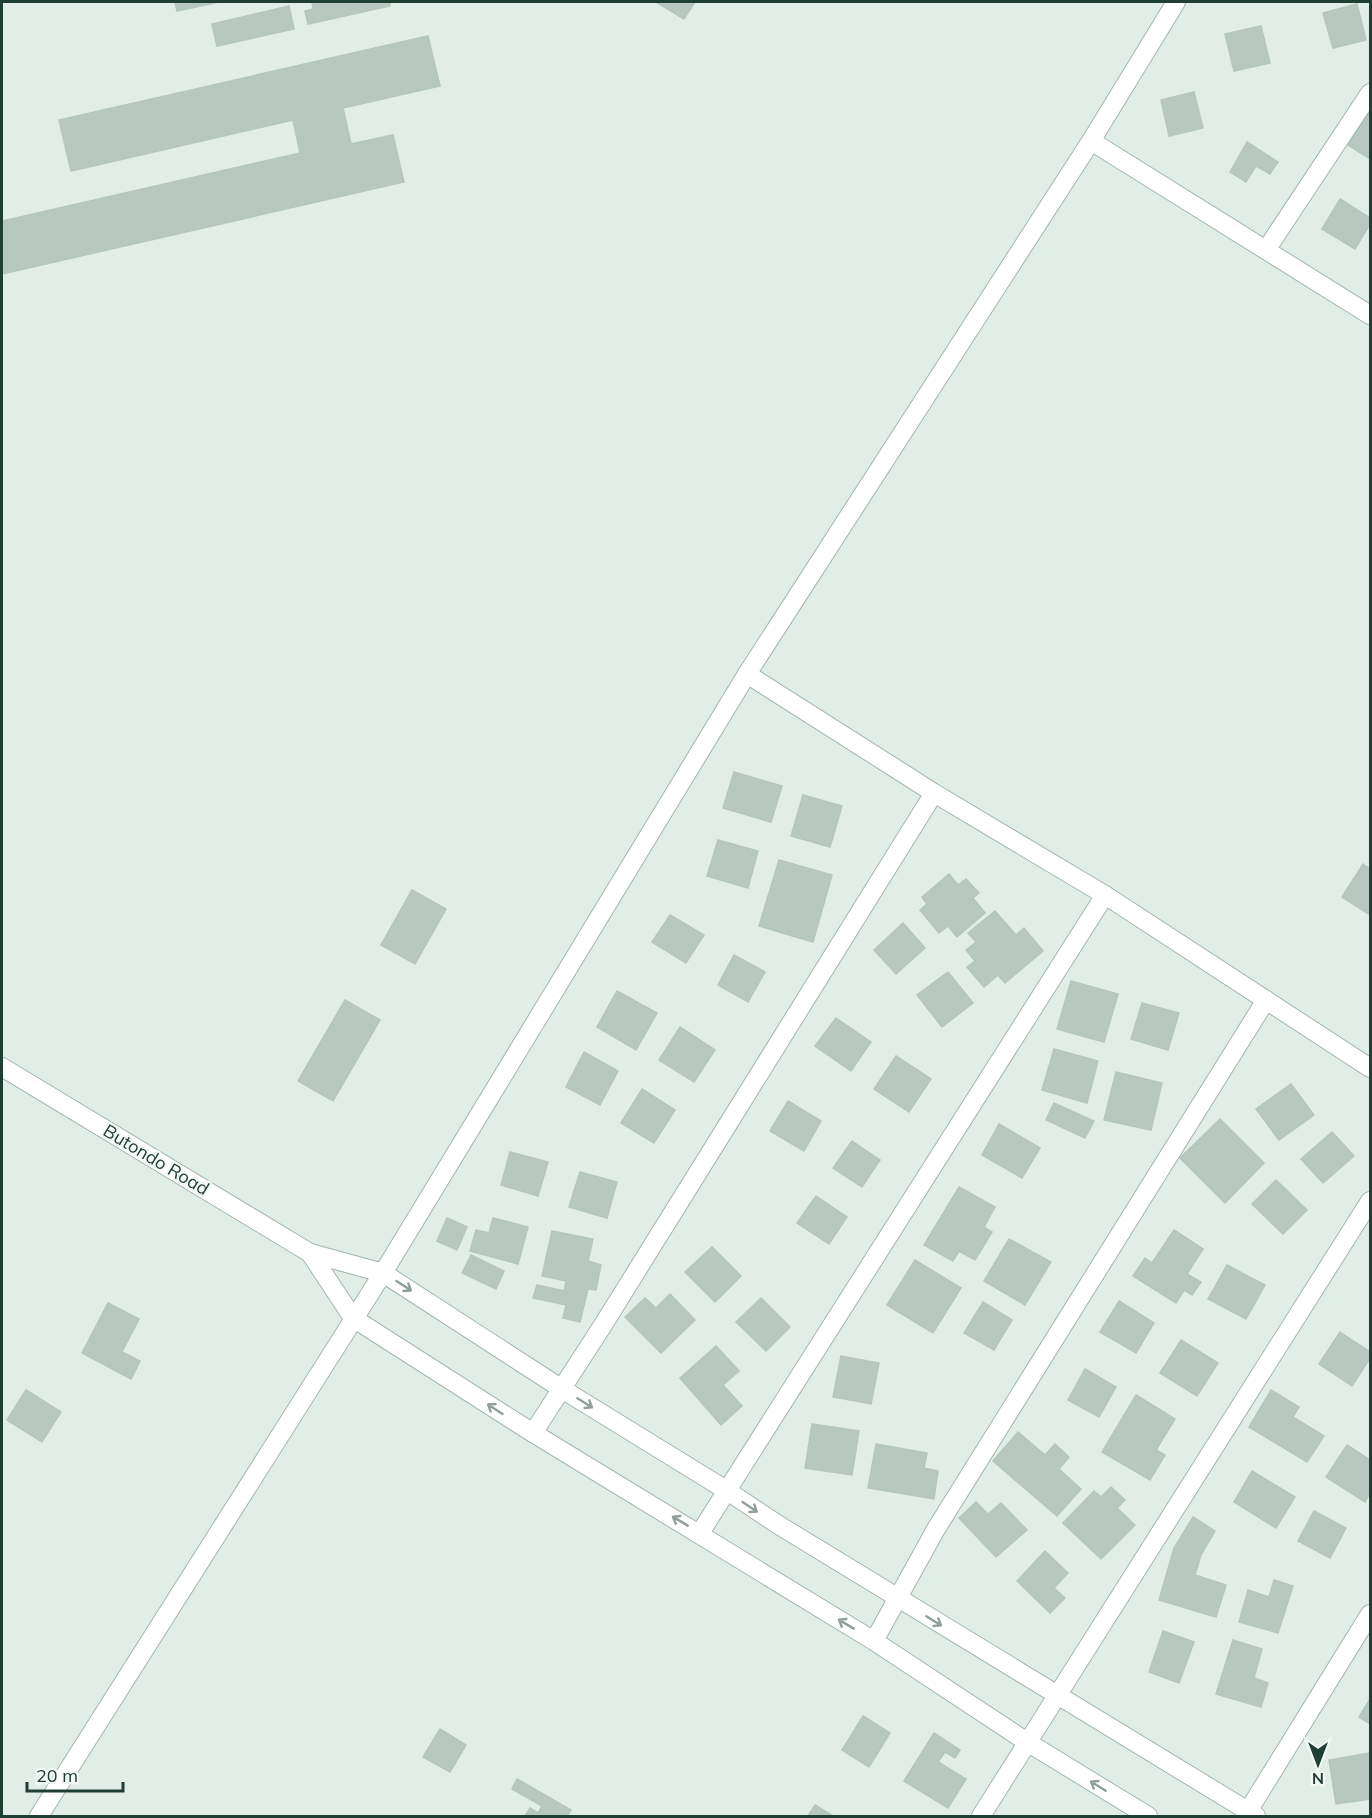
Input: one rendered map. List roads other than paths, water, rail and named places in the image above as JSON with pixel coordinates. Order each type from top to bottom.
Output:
[{"type":"street","points":[[39,1816],[383,1273],[747,674],[1091,141],[1176,2]]},
{"type":"street","points":[[1266,250],[1371,93]]},
{"type":"street","points":[[1091,141],[1371,315]]},
{"type":"street","points":[[747,674],[934,793],[1105,895],[1371,1068]]},
{"type":"street","points":[[533,1433],[616,1305],[934,793]]},
{"type":"street","points":[[700,1533],[1105,895]]},
{"type":"street","points":[[874,1641],[936,1529],[1266,1000]]},
{"type":"street","name":"Butondo Road","points":[[2,1067],[310,1253]]},
{"type":"street","points":[[981,1816],[1371,1202]]},
{"type":"street","points":[[310,1253],[383,1273],[562,1389],[1249,1815],[1371,1614]]},
{"type":"street","points":[[310,1253],[353,1318],[533,1433],[874,1641],[1027,1742],[1148,1816]]}]
